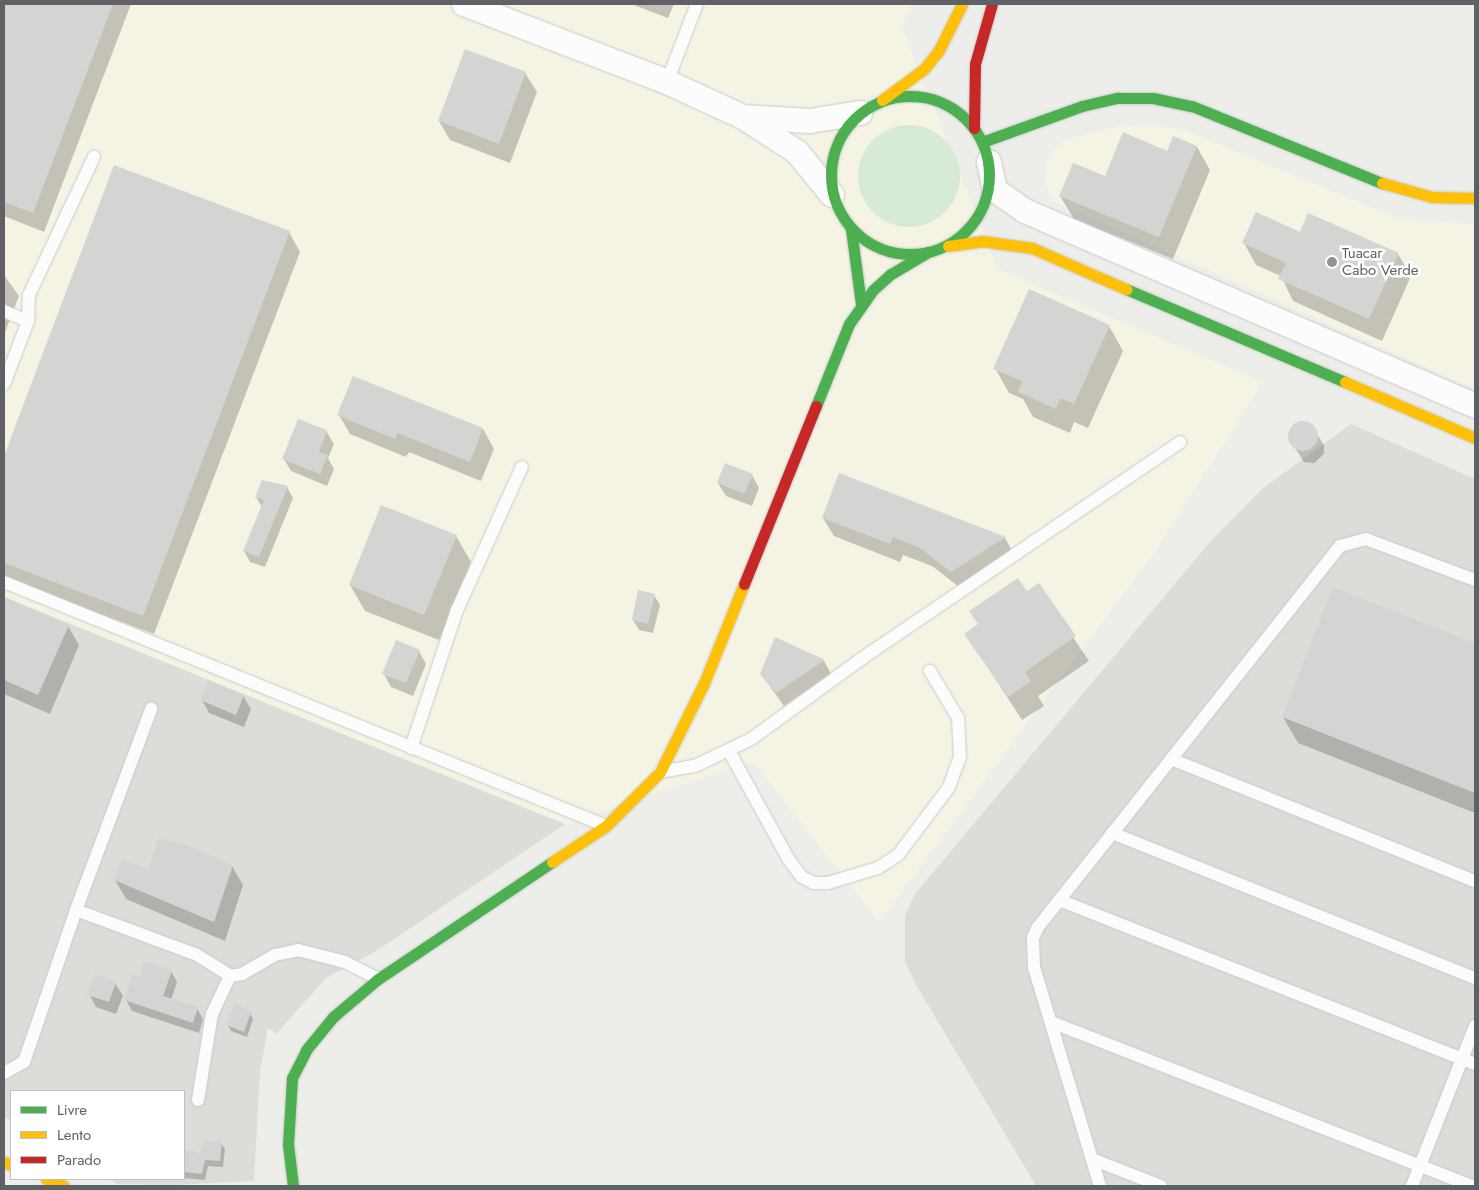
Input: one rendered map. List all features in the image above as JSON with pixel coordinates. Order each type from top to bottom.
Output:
[{"type":"main road","points":[[861,304],[851,229],[832,195],[830,172],[834,150],[844,130],[860,113],[882,100],[924,69],[938,52],[962,4]]},
{"type":"main road","points":[[974,128],[975,64],[992,4]]},
{"type":"main road","points":[[882,100],[907,96],[933,99],[956,110],[974,128],[986,152],[989,187],[981,210],[967,230],[948,246]]},
{"type":"main road","points":[[986,152],[1082,106],[1118,98],[1153,98],[1192,106],[1399,190],[1432,197],[1475,198]]},
{"type":"main road","points":[[851,229],[867,242],[886,251],[907,254],[988,241],[1032,248],[1475,438]]},
{"type":"main road","points":[[293,1186],[288,1144],[292,1078],[306,1050],[333,1017],[378,979],[606,826],[660,772],[704,683],[849,324],[861,304],[890,274],[928,252]]},
{"type":"main road","points":[[49,1180],[64,1186]]},
{"type":"street","points":[[464,4],[667,82],[743,117],[797,152],[832,195]]},
{"type":"street","points":[[743,117],[810,121],[860,113]]},
{"type":"street","points":[[986,152],[995,190],[1025,211],[1475,406]]},
{"type":"lane","points":[[667,82],[697,4]]},
{"type":"lane","points":[[4,384],[28,321],[29,295],[94,157]]},
{"type":"lane","points":[[4,311],[28,321]]},
{"type":"lane","points":[[660,772],[695,766],[751,739],[861,658],[1180,442]]},
{"type":"lane","points":[[410,748],[457,610],[522,467]]},
{"type":"lane","points":[[1100,1186],[1034,968],[1033,938],[1038,927],[1340,546],[1366,539],[1475,580]]},
{"type":"lane","points":[[4,582],[606,826]]},
{"type":"lane","points":[[729,751],[789,860],[802,877],[814,882],[828,883],[878,868],[898,855],[949,787],[960,756],[958,718],[930,671]]},
{"type":"lane","points":[[4,1073],[24,1062],[76,910],[151,709]]},
{"type":"lane","points":[[1170,759],[1475,881]]},
{"type":"lane","points":[[1112,834],[1475,978]]},
{"type":"lane","points":[[1059,900],[1475,1064]]},
{"type":"lane","points":[[76,910],[198,956],[230,976],[242,974],[275,955],[298,950],[345,962],[378,979]]},
{"type":"lane","points":[[198,1100],[212,1014],[230,976]]},
{"type":"lane","points":[[1050,1022],[1472,1186]]},
{"type":"lane","points":[[1412,1186],[1475,1026]]},
{"type":"lane","points":[[1092,1159],[1161,1186]]},
{"type":"shaded area","points":[[4,4],[912,4],[902,28],[998,269],[1263,382],[1152,556],[879,922],[753,761],[565,824],[4,597]]},
{"type":"shaded area","points":[[1148,125],[1184,130],[1400,219],[1475,224],[1475,389],[1053,201],[1045,183],[1046,164],[1050,155],[1064,140],[1117,127]]},
{"type":"shaded area","points":[[1351,424],[1475,479],[1475,1186],[1036,1186],[915,983],[905,962],[905,915],[915,894],[1209,543],[1263,488]]},
{"type":"shaded area","points":[[4,597],[565,824],[378,950],[326,978],[276,1034],[268,1028],[260,1072],[254,1181],[172,1185],[118,1184],[111,1180],[185,1180],[185,1090],[10,1090],[10,1119],[4,1116]]},
{"type":"green space","points":[[909,125],[929,129],[945,140],[956,156],[960,176],[956,196],[945,212],[929,223],[909,227],[889,223],[873,212],[862,196],[858,176],[862,156],[873,140],[889,129]]},
{"type":"building","points":[[4,4],[113,4],[33,213],[4,202]]},
{"type":"building","points":[[465,49],[526,72],[499,144],[438,121]]},
{"type":"building","points":[[1123,132],[1167,151],[1173,136],[1197,146],[1159,237],[1059,196],[1073,163],[1105,176]]},
{"type":"building","points":[[114,165],[290,231],[143,616],[4,563],[4,456]]},
{"type":"building","points":[[1256,212],[1300,232],[1308,213],[1399,253],[1369,319],[1278,279],[1286,263],[1242,243]]},
{"type":"building","points":[[1029,289],[1110,325],[1074,404],[1060,398],[1056,409],[1018,392],[1022,381],[993,369]]},
{"type":"building","points":[[353,376],[483,428],[470,462],[398,433],[395,439],[337,415]]},
{"type":"building","points":[[298,419],[327,430],[319,452],[328,455],[320,474],[282,459]]},
{"type":"building","points":[[1303,421],[1309,422],[1317,430],[1317,442],[1309,450],[1303,451],[1297,450],[1289,442],[1288,436],[1289,430],[1297,422]]},
{"type":"building","points":[[725,463],[753,474],[744,494],[717,483]]},
{"type":"building","points":[[839,473],[1006,537],[951,572],[920,548],[893,537],[890,544],[822,518]]},
{"type":"building","points":[[262,480],[288,486],[259,557],[243,551],[264,500],[255,497]]},
{"type":"building","points":[[381,505],[457,535],[424,615],[349,585]]},
{"type":"building","points":[[1018,578],[1027,591],[1039,583],[1076,636],[1025,672],[1031,681],[1008,697],[964,634],[978,624],[969,611]]},
{"type":"building","points":[[1333,587],[1475,643],[1475,793],[1282,717]]},
{"type":"building","points":[[638,590],[655,594],[648,624],[632,620]]},
{"type":"building","points":[[4,597],[69,625],[38,695],[4,680]]},
{"type":"building","points":[[775,637],[825,660],[776,693],[760,674]]},
{"type":"building","points":[[396,640],[420,650],[406,683],[382,674]]},
{"type":"building","points":[[208,681],[244,695],[236,715],[200,700]]},
{"type":"building","points":[[158,838],[184,844],[233,865],[214,922],[114,880],[122,859],[149,870]]},
{"type":"building","points":[[144,961],[172,970],[163,996],[198,1007],[193,1023],[124,1000],[133,974],[139,976]]},
{"type":"building","points":[[94,974],[116,982],[109,1002],[87,995]]},
{"type":"building","points":[[235,1003],[251,1012],[244,1032],[226,1025]]},
{"type":"building","points":[[203,1141],[222,1141],[220,1161],[205,1160],[202,1174],[185,1172],[185,1149],[200,1153]]},
{"type":"traffic: fast","points":[[918,96],[933,99],[947,105],[966,119],[976,131],[986,152],[989,175],[986,198],[976,219],[966,231],[954,241],[933,251],[918,254],[902,254],[887,251],[866,241],[844,219],[832,190],[831,167],[834,152],[844,131],[866,109],[895,97],[918,96]]},
{"type":"traffic: fast","points":[[982,142],[1082,106],[1118,98],[1153,98],[1192,106],[1382,183]]},
{"type":"traffic: fast","points":[[851,229],[861,304]]},
{"type":"traffic: fast","points":[[816,406],[849,324],[873,290],[891,274],[928,252]]},
{"type":"traffic: fast","points":[[1126,289],[1345,382]]},
{"type":"traffic: fast","points":[[293,1186],[288,1144],[292,1078],[306,1050],[333,1017],[378,979],[552,862]]},
{"type":"traffic: slow","points":[[882,100],[924,69],[938,52],[962,4]]},
{"type":"traffic: slow","points":[[1382,183],[1432,197],[1475,198]]},
{"type":"traffic: slow","points":[[948,246],[982,241],[1032,248],[1126,289]]},
{"type":"traffic: slow","points":[[1345,382],[1475,438]]},
{"type":"traffic: slow","points":[[552,862],[606,826],[660,772],[704,683],[744,584]]},
{"type":"traffic: slow","points":[[4,1162],[10,1165]]},
{"type":"traffic: slow","points":[[49,1180],[64,1186]]},
{"type":"traffic: jam","points":[[974,128],[975,64],[992,4]]},
{"type":"traffic: jam","points":[[744,584],[816,406]]},
{"type":"place","name":"Tuacar Cabo Verde","points":[[1332,262]]}]
